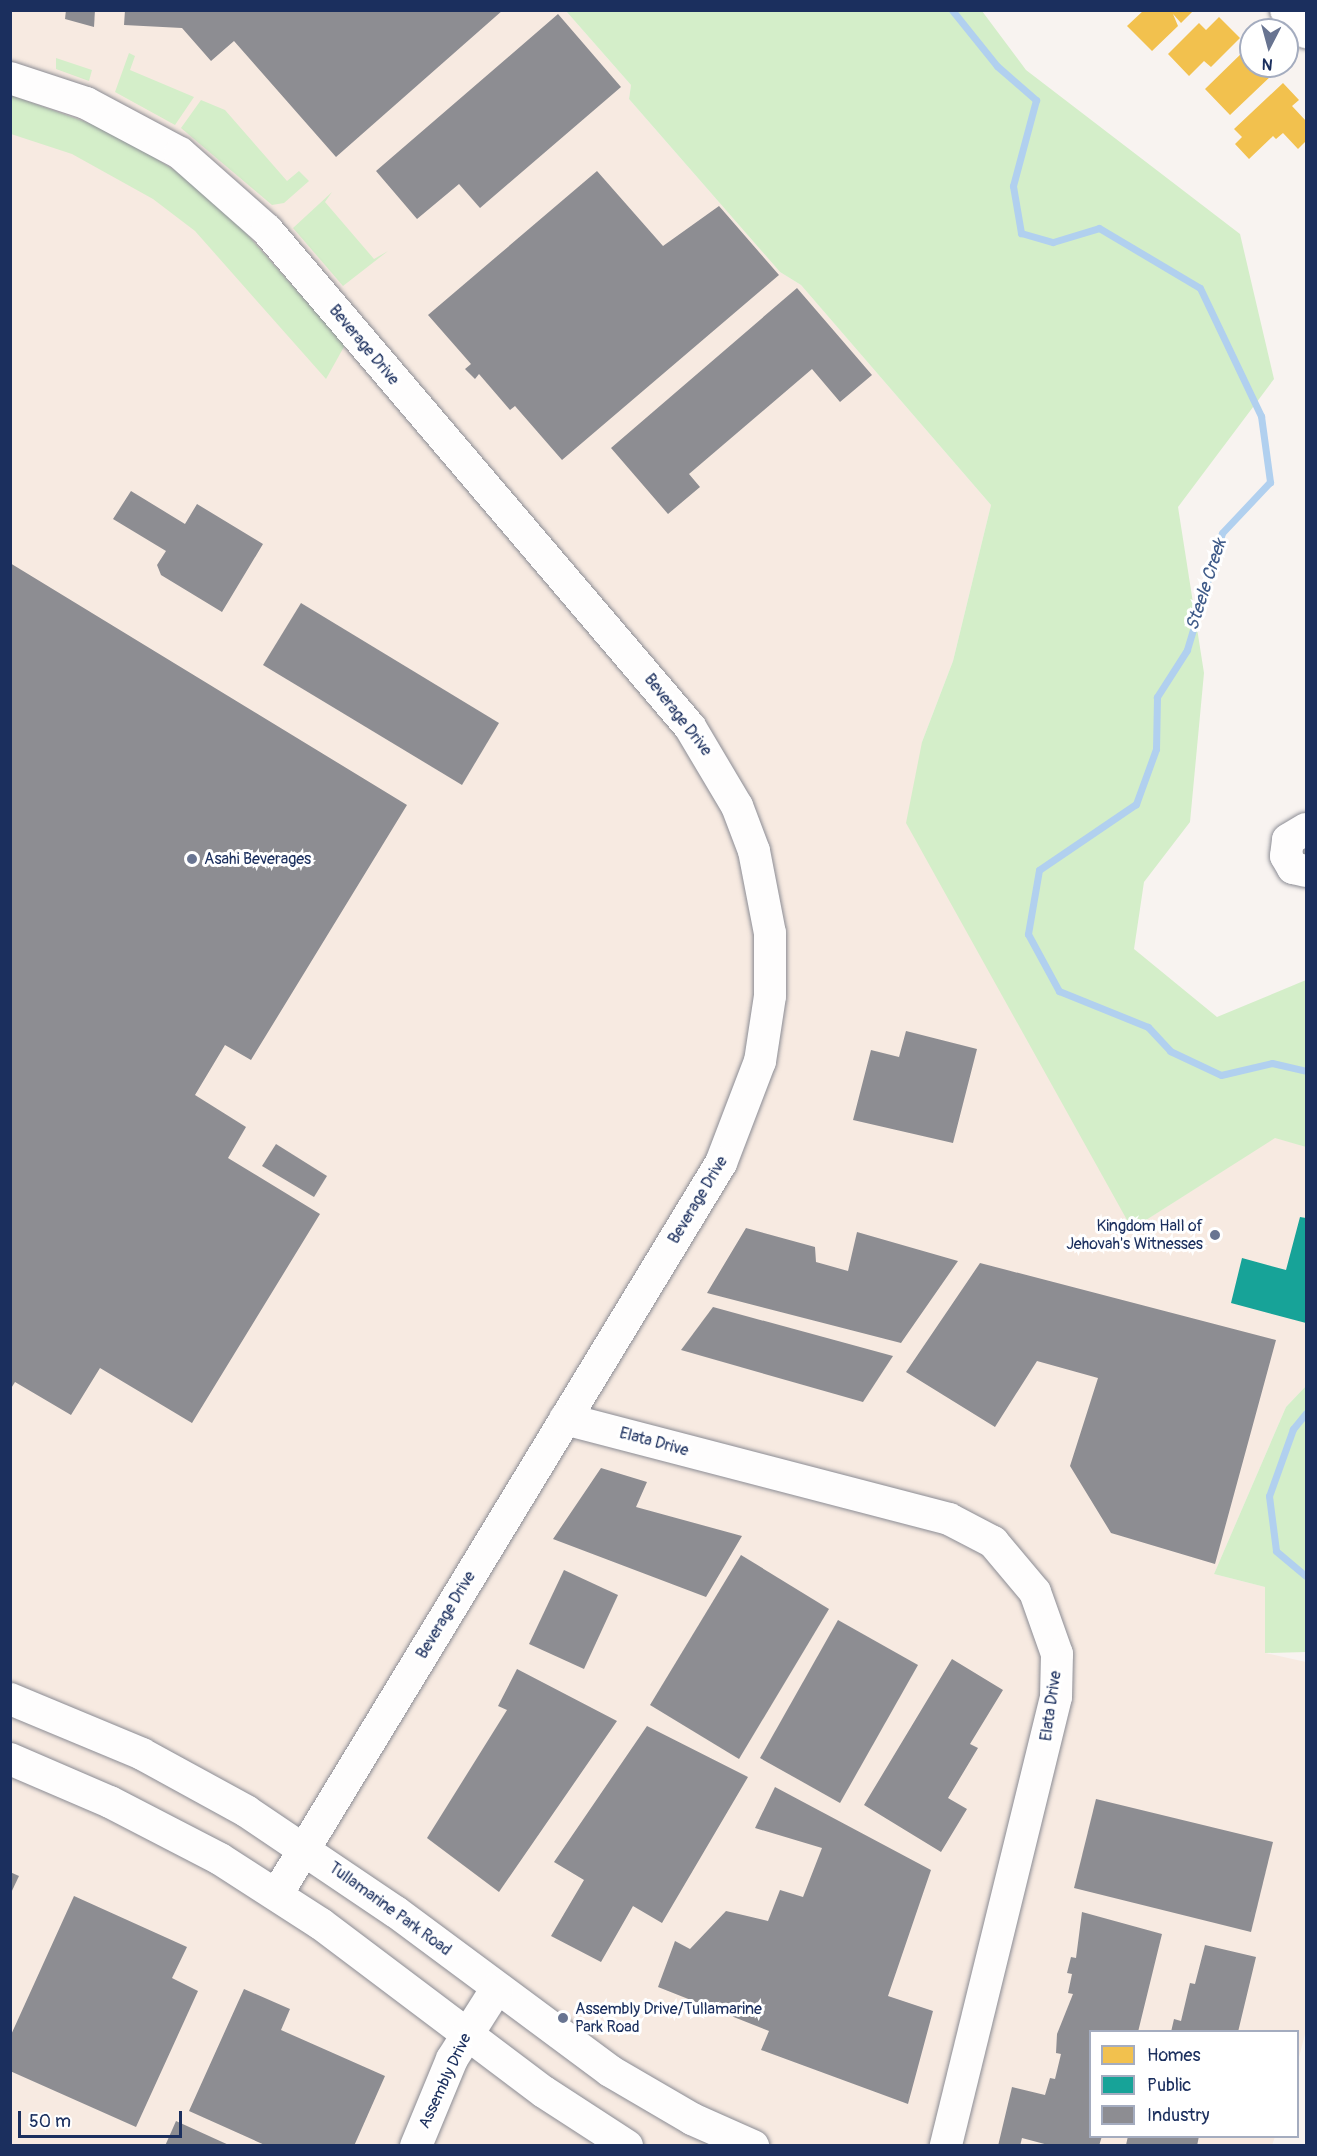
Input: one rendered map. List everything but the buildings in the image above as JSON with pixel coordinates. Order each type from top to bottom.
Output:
[{"type":"street","points":[[1286,10],[1306,32]]},
{"type":"street","name":"Beverage Drive","points":[[10,78],[86,103],[180,153],[267,230],[690,727],[737,806],[754,851],[770,933],[770,996],[760,1061],[721,1163],[277,1894]]},
{"type":"street","points":[[1306,829],[1288,840],[1286,856],[1293,868],[1306,871]]},
{"type":"street","name":"Elata Drive","points":[[565,1419],[949,1519],[993,1542],[1035,1592],[1057,1654],[1056,1697],[946,2145]]},
{"type":"street","name":"Tullamarine Park Road","points":[[10,1700],[151,1758],[305,1848],[643,2091],[753,2145]]},
{"type":"street","points":[[10,1760],[176,1835],[277,1894],[466,2033],[627,2145]]},
{"type":"street","name":"Assembly Drive","points":[[416,2145],[466,2033],[497,1988]]},
{"type":"shaded area","points":[[11,11],[566,11],[631,85],[629,99],[780,272],[801,285],[991,505],[953,661],[922,742],[1132,1229],[1275,1137],[1306,1147],[1306,1386],[1286,1407],[1214,1574],[1265,1587],[1265,1653],[1306,1662],[1305,2034],[1299,2057],[1299,2030],[1089,2030],[1089,2138],[1275,2138],[1272,2145],[11,2146]]},
{"type":"green space","points":[[566,11],[982,11],[1026,70],[1240,234],[1274,379],[1178,507],[1204,673],[1190,822],[1144,882],[1134,949],[1217,1017],[1306,980],[1306,1147],[1275,1138],[1132,1229],[906,823],[922,742],[953,661],[991,505],[801,285],[780,272],[629,99],[631,85]]},
{"type":"green space","points":[[129,53],[135,56],[130,70],[194,97],[175,125],[115,92]]},
{"type":"green space","points":[[56,58],[92,70],[89,81],[56,69]]},
{"type":"green space","points":[[10,95],[114,132],[193,182],[229,214],[345,345],[326,379],[195,231],[153,199],[72,154],[11,134]]},
{"type":"green space","points":[[201,100],[225,110],[287,181],[299,171],[309,181],[284,203],[272,205],[181,128]]},
{"type":"green space","points":[[332,192],[325,202],[374,259],[388,251],[343,286],[293,228]]},
{"type":"green space","points":[[1306,1386],[1306,1652],[1265,1653],[1265,1587],[1214,1574],[1286,1407]]},
{"type":"waterway","name":"Steele Creek","points":[[952,10],[997,66],[1036,100],[1013,186],[1021,233],[1053,242],[1099,228],[1200,288],[1261,416],[1270,482],[1222,533],[1187,650],[1157,697],[1156,749],[1136,804],[1039,870],[1028,934],[1059,991],[1148,1027],[1170,1051],[1221,1075],[1272,1063],[1306,1071]]},
{"type":"waterway","name":"Steele Creek","points":[[1306,1413],[1293,1429],[1269,1496],[1276,1551],[1306,1576]]},
{"type":"place","name":"Asahi Beverages","points":[[192,859]]},
{"type":"place","name":"Kingdom Hall of Jehovah's Witnesses","points":[[1215,1235]]},
{"type":"place","name":"Assembly Drive/Tullamarine Park Road","points":[[563,2018]]}]
